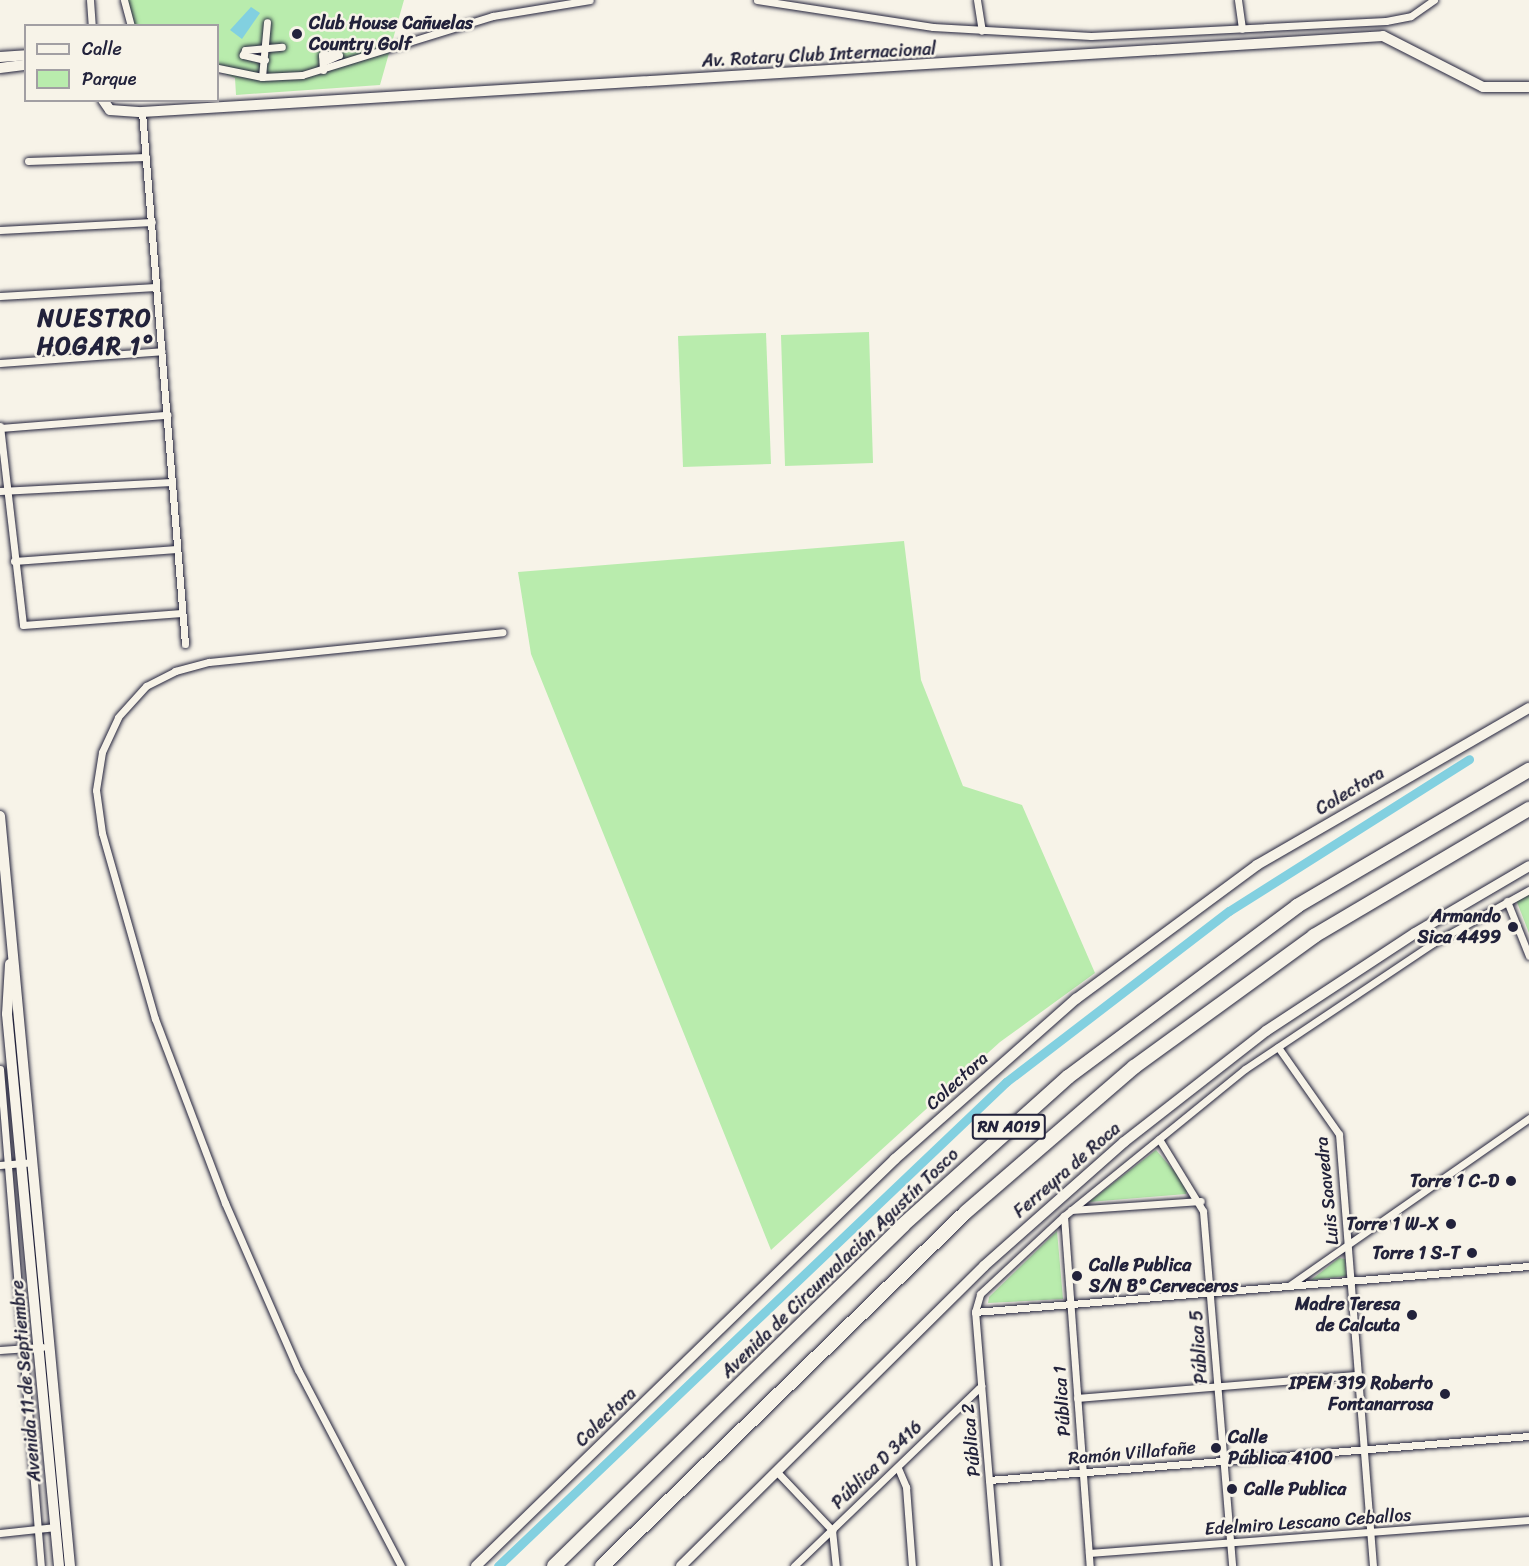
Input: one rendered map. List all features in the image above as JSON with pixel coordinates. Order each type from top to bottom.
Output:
[{"type":"highway","name":"Avenida de Circunvalación Agustín Tosco","points":[[554,1566],[910,1218],[1068,1077],[1297,906],[1529,770]]},
{"type":"highway","name":"RN A019","points":[[602,1566],[984,1196],[1134,1067],[1354,910],[1529,808]]},
{"type":"highway","points":[[608,1566],[636,1534]]},
{"type":"main road","name":"Av. Rotary Club Internacional","points":[[104,102],[110,110],[142,111],[1383,36],[1483,87],[1529,87]]},
{"type":"main road","points":[[0,57],[24,55]]},
{"type":"main road","points":[[0,68],[24,65]]},
{"type":"main road","name":"Colectora","points":[[476,1566],[895,1159],[1076,999],[1257,865],[1529,708]]},
{"type":"main road","name":"Avenida 11 de Septiembre","points":[[0,816],[16,985],[27,1162],[70,1566]]},
{"type":"main road","name":"Ferreyra de Roca","points":[[681,1566],[778,1473],[993,1258],[1215,1067],[1415,933],[1529,866]]},
{"type":"main road","name":"Avenida 11 de Septiembre","points":[[12,942],[7,1014],[27,1162]]},
{"type":"main road","name":"Avenida 11 de Septiembre","points":[[45,1347],[59,1566]]},
{"type":"street","points":[[90,0],[92,24]]},
{"type":"street","points":[[124,0],[128,24]]},
{"type":"street","points":[[219,68],[262,77],[323,66],[493,16],[590,0]]},
{"type":"street","points":[[757,0],[982,31],[1091,36],[1399,19],[1434,0]]},
{"type":"street","points":[[977,0],[982,31]]},
{"type":"street","points":[[1238,0],[1242,29]]},
{"type":"street","points":[[262,77],[267,21]]},
{"type":"street","points":[[265,60],[243,55],[245,50],[282,47]]},
{"type":"street","points":[[142,111],[185,644]]},
{"type":"street","points":[[28,161],[147,157]]},
{"type":"street","points":[[0,230],[152,222]]},
{"type":"street","points":[[0,296],[156,287]]},
{"type":"street","points":[[0,363],[162,351]]},
{"type":"street","points":[[167,415],[0,428],[3,491],[23,625],[182,613]]},
{"type":"street","points":[[3,491],[172,482]]},
{"type":"street","points":[[14,561],[177,549]]},
{"type":"street","points":[[401,1566],[298,1370],[225,1203],[155,1019],[102,833],[96,790],[102,752],[118,717],[147,686],[175,671],[209,662],[502,632]]},
{"type":"street","points":[[1529,890],[1507,901],[1278,1047],[1159,1138],[1064,1216],[985,1288],[975,1312],[1529,1266]]},
{"type":"street","points":[[1507,901],[1529,956]]},
{"type":"street","name":"Luis Saavedra","points":[[1278,1047],[1339,1134],[1373,1566]]},
{"type":"street","points":[[0,1069],[25,1348],[41,1566]]},
{"type":"street","points":[[1288,1286],[1529,1118]]},
{"type":"street","name":"Pública 5","points":[[1159,1138],[1201,1201],[1232,1566]]},
{"type":"street","points":[[0,1165],[27,1162]]},
{"type":"street","points":[[1071,1210],[1201,1201]]},
{"type":"street","name":"Pública 1","points":[[1064,1216],[1090,1566]]},
{"type":"street","name":"Pública 2","points":[[975,1312],[996,1566]]},
{"type":"street","points":[[0,1350],[45,1347]]},
{"type":"street","points":[[1077,1398],[1358,1375]]},
{"type":"street","name":"Pública D 3416","points":[[794,1566],[981,1386]]},
{"type":"street","name":"Ramón Villafañe","points":[[989,1480],[1529,1436]]},
{"type":"street","points":[[898,1468],[906,1487],[912,1566]]},
{"type":"street","points":[[778,1473],[832,1530],[836,1566]]},
{"type":"street","name":"Edelmiro Lescano Ceballos","points":[[1089,1553],[1529,1520]]},
{"type":"street","points":[[0,1533],[56,1527]]},
{"type":"green space","points":[[124,0],[404,0],[380,85],[236,95],[235,78],[219,71],[219,24],[131,24]]},
{"type":"green space","points":[[869,332],[873,463],[785,466],[781,335]]},
{"type":"green space","points":[[766,333],[771,464],[683,467],[678,336]]},
{"type":"green space","points":[[904,541],[921,680],[963,786],[1022,805],[1095,973],[1000,1042],[771,1250],[531,654],[518,572]]},
{"type":"green space","points":[[1529,889],[1529,933],[1515,897]]},
{"type":"green space","points":[[1156,1150],[1188,1187],[1186,1194],[1089,1202]]},
{"type":"green space","points":[[1057,1231],[1063,1299],[988,1303],[989,1297]]},
{"type":"green space","points":[[1339,1258],[1345,1259],[1346,1276],[1311,1280]]},
{"type":"water","points":[[251,7],[260,13],[242,39],[230,30]]},
{"type":"waterway","points":[[498,1566],[1006,1082],[1229,911],[1469,759]]},
{"type":"place","name":"Club House Cañuelas Country Golf","points":[[297,34]]},
{"type":"place","name":"Armando Sica 4499","points":[[1513,927]]},
{"type":"place","name":"Torre 1 C-D","points":[[1511,1181]]},
{"type":"place","name":"Torre 1 W-X","points":[[1451,1224]]},
{"type":"place","name":"Torre 1 S-T","points":[[1472,1253]]},
{"type":"place","name":"Calle Publica S/N B° Cerveceros","points":[[1077,1276]]},
{"type":"place","name":"Madre Teresa de Calcuta","points":[[1412,1315]]},
{"type":"place","name":"IPEM 319 Roberto Fontanarrosa","points":[[1445,1394]]},
{"type":"place","name":"Calle Pública 4100","points":[[1216,1448]]},
{"type":"place","name":"Calle Publica","points":[[1232,1489]]},
{"type":"district","name":"NUESTRO HOGAR 1°","points":[[95,333]]}]
